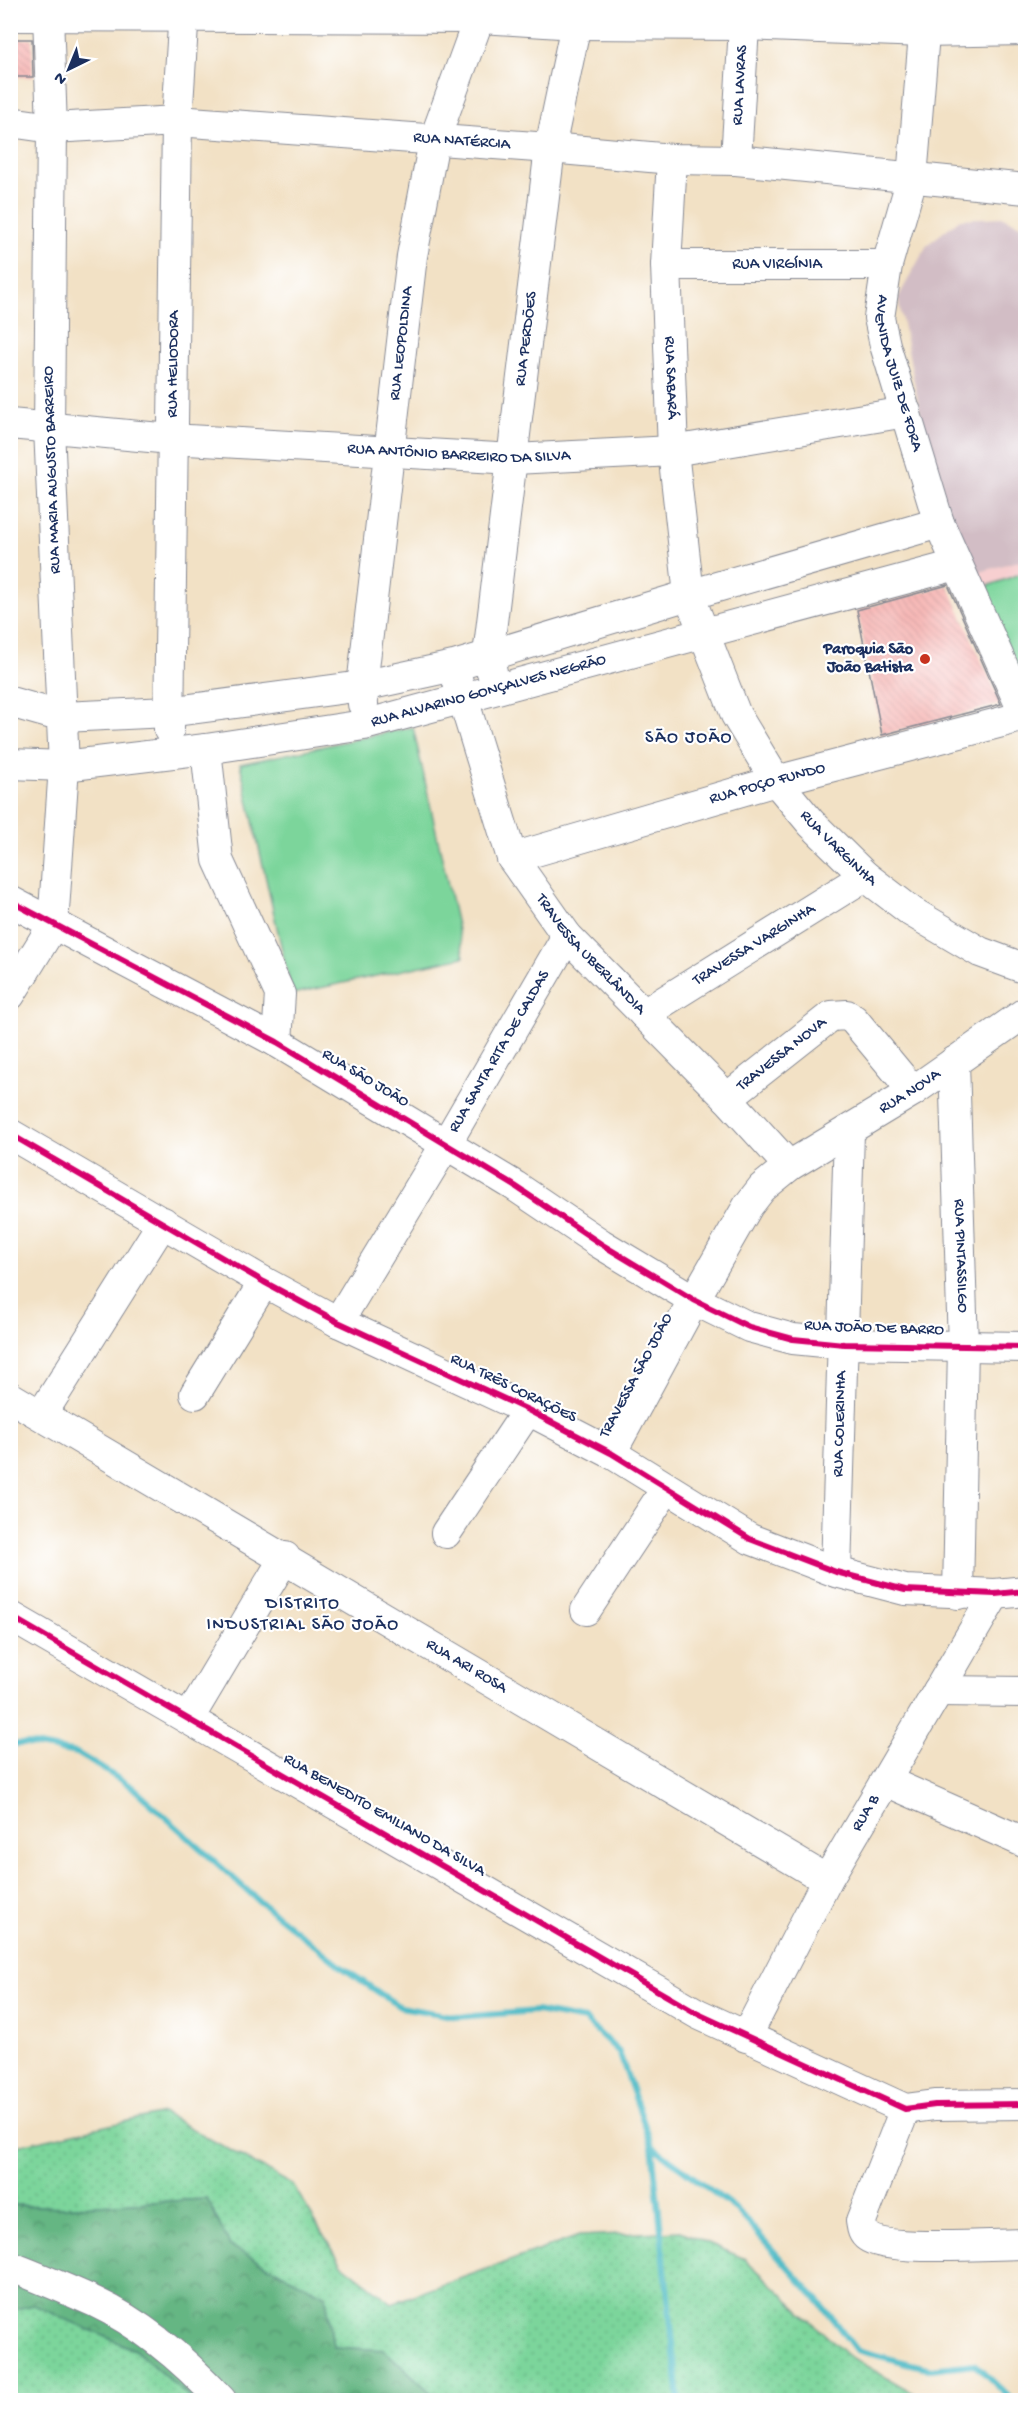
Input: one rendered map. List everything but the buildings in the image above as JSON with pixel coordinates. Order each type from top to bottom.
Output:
[{"type":"street","points":[[10,16],[183,13],[481,14],[925,21],[1026,30]]},
{"type":"street","name":"RUA HELIODORA","points":[[169,754],[171,439],[177,121],[183,13]]},
{"type":"street","name":"RUA LEOPOLDINA","points":[[364,724],[362,686],[387,450],[412,256],[434,141],[481,14]]},
{"type":"street","name":"RUA MARIA AUGUSTO BARREIRO","points":[[48,15],[52,128],[49,428],[63,717],[63,766],[53,925]]},
{"type":"street","name":"RUA PERDÕES","points":[[488,655],[514,459],[550,148],[578,17]]},
{"type":"street","name":"RUA LAVRAS","points":[[736,160],[744,18]]},
{"type":"street","name":"AVENIDA JUIZ DE FORA","points":[[925,21],[912,178],[887,265],[879,318],[939,523],[1025,717]]},
{"type":"street","name":"RUA NATÉRCIA","points":[[10,122],[52,128],[177,121],[672,159],[736,160],[1026,189]]},
{"type":"street","name":"RUA SABARÁ","points":[[672,159],[666,265],[673,451],[688,595]]},
{"type":"street","name":"RUA VIRGÍNIA","points":[[666,265],[887,265]]},
{"type":"street","name":"RUA ANTÔNIO BARREIRO DA SILVA","points":[[10,424],[171,439],[514,459],[673,451],[906,412]]},
{"type":"street","name":"RUA ALVARINO GONÇALVES NEGRÃO","points":[[10,702],[63,717],[168,712],[362,686],[454,666],[688,595],[939,523]]},
{"type":"street","name":"RUA ALVARINO GONÇALVES NEGRÃO","points":[[10,764],[63,766],[206,749],[364,724],[956,565]]},
{"type":"street","name":"RUA VARGINHA","points":[[688,595],[736,715],[776,781],[811,823],[866,876],[912,912],[980,952],[1026,969]]},
{"type":"street","points":[[488,655],[496,688]]},
{"type":"street","name":"TRAVESSA UBERLÂNDIA","points":[[454,666],[512,858],[567,936],[727,1098],[789,1166]]},
{"type":"street","name":"RUA POÇO FUNDO","points":[[512,858],[776,781],[1025,717]]},
{"type":"street","points":[[206,749],[218,860],[280,994],[277,1042]]},
{"type":"street","name":"TRAVESSA VARGINHA","points":[[644,1014],[866,876]]},
{"type":"street","name":"RUA SÃO JOÃO","points":[[10,901],[277,1042],[446,1144],[694,1300]]},
{"type":"street","points":[[10,995],[53,925]]},
{"type":"street","name":"RUA SANTA RITA DE CALDAS","points":[[338,1322],[446,1144],[567,936]]},
{"type":"street","name":"RUA NOVA","points":[[789,1166],[849,1132],[913,1091],[1026,1012]]},
{"type":"street","name":"TRAVESSA NOVA","points":[[727,1098],[831,1016],[840,1014],[854,1020],[913,1091]]},
{"type":"street","name":"RUA PINTASSILGO","points":[[954,1062],[963,1346],[958,1594]]},
{"type":"street","name":"RUA COLERINHA","points":[[836,1572],[849,1132]]},
{"type":"street","name":"RUA TRÊS CORAÇÕES","points":[[10,1134],[264,1282],[338,1322],[528,1410],[611,1453],[750,1539],[836,1572],[905,1590],[958,1594],[1026,1591]]},
{"type":"street","name":"TRAVESSA SÃO JOÃO","points":[[611,1453],[748,1206],[762,1188],[789,1166]]},
{"type":"street","points":[[42,1414],[163,1222]]},
{"type":"street","points":[[195,1394],[264,1282]]},
{"type":"street","name":"RUA JOÃO DE BARRO","points":[[694,1300],[771,1335],[844,1344],[1026,1347]]},
{"type":"street","name":"RUA ARI ROSA","points":[[10,1397],[285,1557],[827,1880]]},
{"type":"street","points":[[446,1533],[528,1410]]},
{"type":"street","points":[[586,1610],[666,1489]]},
{"type":"street","points":[[189,1718],[285,1557]]},
{"type":"street","name":"RUA B","points":[[746,2037],[827,1880],[995,1594]]},
{"type":"street","name":"RUA BENEDITO EMILIANO DA SILVA","points":[[10,1616],[698,2014],[905,2109]]},
{"type":"street","points":[[938,1691],[1026,1692]]},
{"type":"street","points":[[886,1780],[1026,1843]]},
{"type":"street","points":[[990,1827],[1026,1828]]},
{"type":"street","points":[[1026,2104],[935,2105],[905,2109],[861,2221],[866,2237],[892,2245],[1026,2244]]},
{"type":"street","points":[[10,2266],[97,2303],[159,2341],[192,2369],[221,2400]]},
{"type":"shaded area","points":[[1003,217],[1025,227],[1025,559],[973,574],[951,526],[921,417],[898,298],[927,245],[960,219]]},
{"type":"shaded area","points":[[1025,559],[1025,703],[973,574]]},
{"type":"green space","points":[[1025,572],[1025,673],[1018,676],[985,587]]},
{"type":"green space","points":[[413,727],[464,957],[292,994],[240,764]]},
{"type":"green space","points":[[163,2113],[293,2185],[341,2263],[392,2303],[579,2236],[681,2231],[745,2259],[847,2355],[926,2400],[439,2400],[384,2350],[333,2347],[326,2296],[230,2246],[207,2199],[62,2207],[11,2205],[11,2147]]},
{"type":"green space","points":[[207,2199],[230,2246],[326,2296],[333,2347],[384,2350],[439,2400],[192,2400],[135,2350],[34,2305],[11,2310],[11,2205],[62,2207]]},
{"type":"green space","points":[[34,2304],[135,2350],[192,2400],[11,2400],[10,2310]]},
{"type":"waterway","points":[[10,1744],[27,1744],[77,1753],[132,1787],[260,1902],[343,1968],[400,2007],[458,2017],[536,2011],[585,2020],[619,2052],[652,2146],[737,2210],[822,2305],[856,2350],[931,2369],[975,2364],[1012,2400]]},
{"type":"waterway","points":[[652,2146],[679,2400]]},
{"type":"cycle path","points":[[10,901],[277,1042],[515,1186],[601,1244],[694,1300],[749,1327],[793,1339],[844,1344],[1026,1347]]},
{"type":"cycle path","points":[[10,1134],[264,1282],[338,1322],[528,1410],[611,1453],[750,1539],[836,1572],[905,1590],[995,1594],[1026,1591]]},
{"type":"cycle path","points":[[10,1616],[698,2014],[905,2109],[935,2105],[1026,2104]]},
{"type":"place","name":"Paroquia São João Batista","points":[[925,659]]},
{"type":"district","name":"SÃO JOÃO","points":[[689,738]]},
{"type":"district","name":"DISTRITO INDUSTRIAL SÃO JOÃO","points":[[303,1614]]}]
